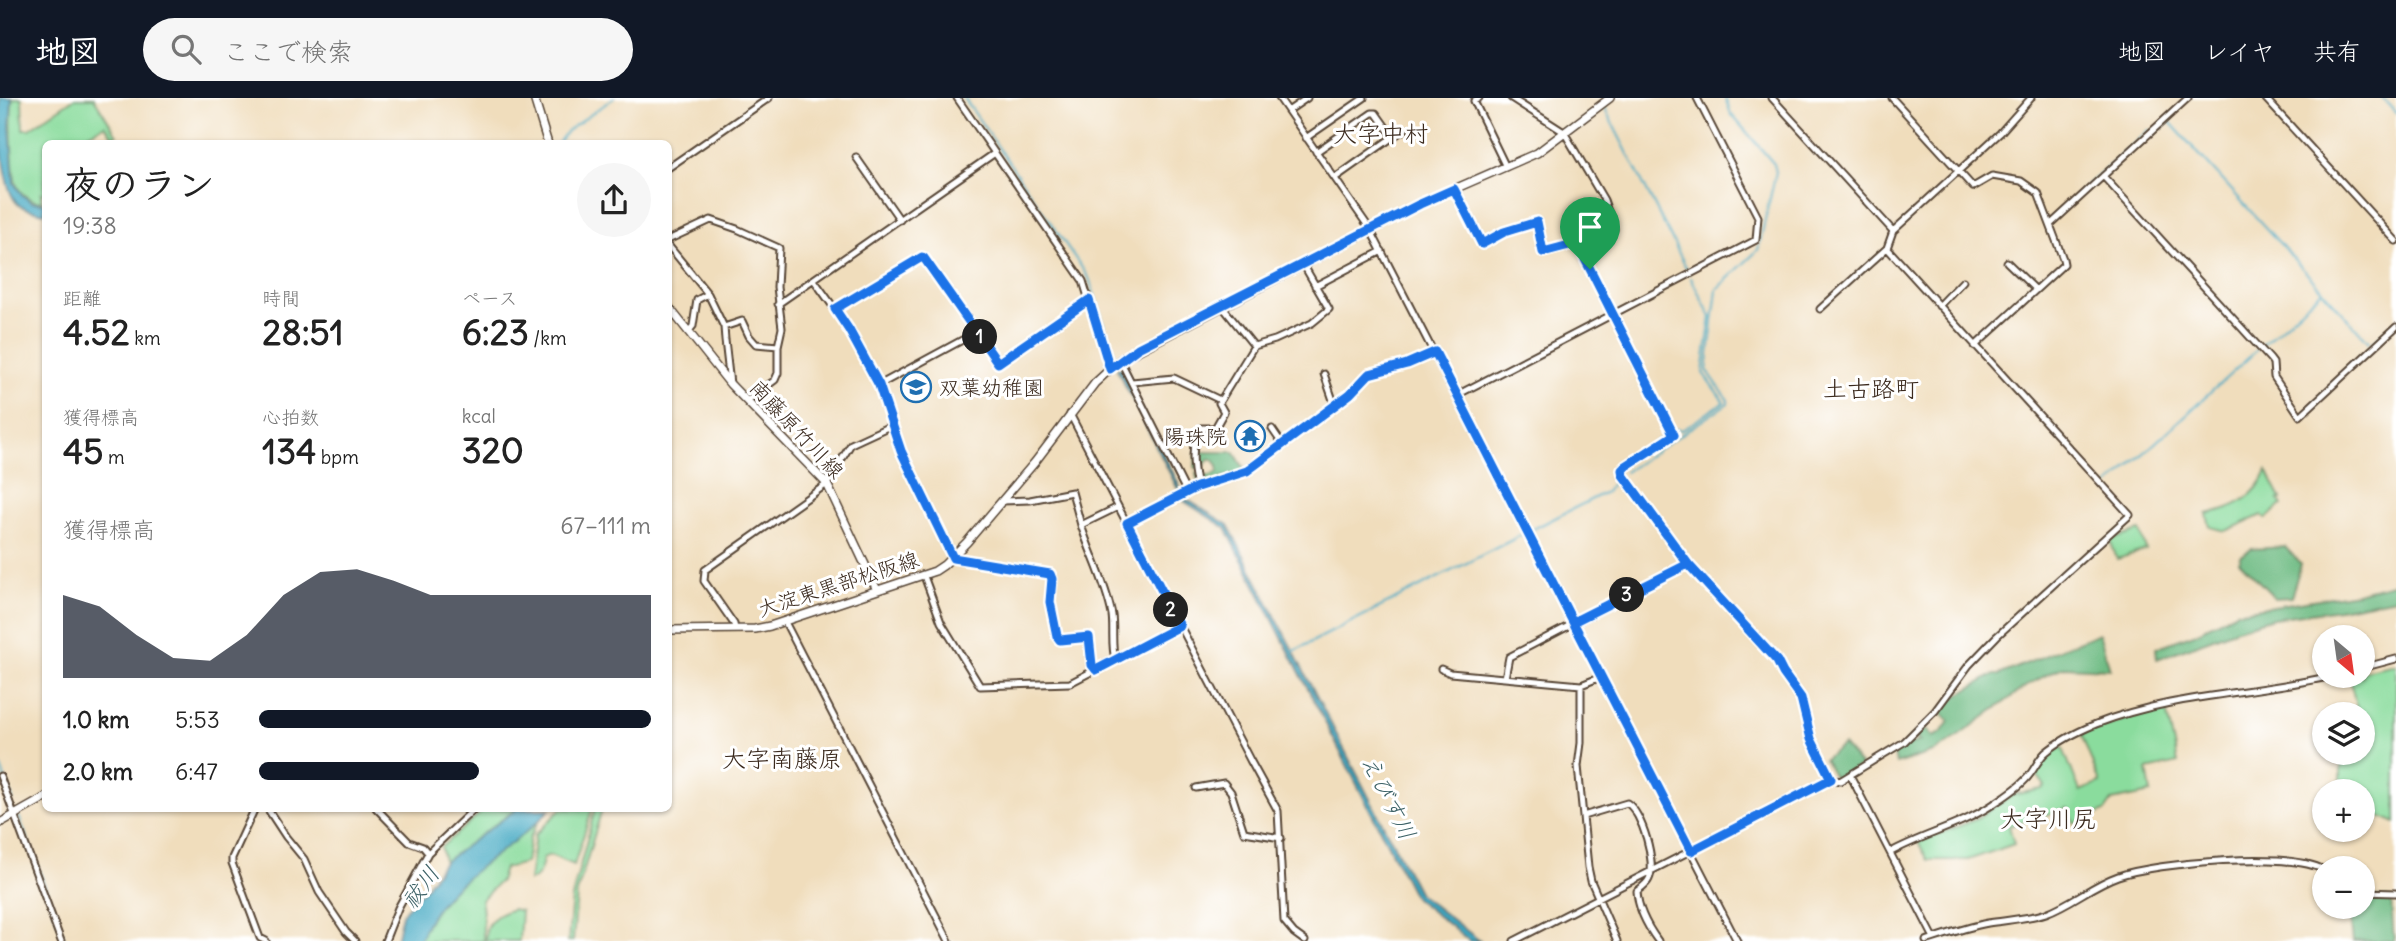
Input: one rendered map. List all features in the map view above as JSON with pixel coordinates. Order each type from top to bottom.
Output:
[{"type":"main road","points":[[534,98],[547,140]]},
{"type":"main road","name":"大淀東黒部松阪線","points":[[672,631],[755,629],[785,622],[924,576],[944,565],[953,558],[1035,462],[1095,383],[1120,359],[1370,229],[1537,153],[1609,98]]},
{"type":"main road","name":"南藤原竹川線","points":[[672,311],[730,384],[827,484],[877,590]]},
{"type":"main road","points":[[0,823],[42,799]]},
{"type":"street","points":[[672,165],[769,98]]},
{"type":"street","points":[[957,98],[1083,281],[1110,369]]},
{"type":"street","points":[[1279,98],[1370,229],[1382,251],[1737,941]]},
{"type":"street","points":[[1288,111],[1307,98]]},
{"type":"street","points":[[1306,138],[1364,98]]},
{"type":"street","points":[[1479,98],[1474,102],[1506,167]]},
{"type":"street","points":[[1454,189],[1482,244],[1504,232],[1537,222],[1543,252],[1614,229],[1604,200],[1564,132],[1511,98]]},
{"type":"street","points":[[1457,395],[1754,242],[1758,217],[1697,98]]},
{"type":"street","points":[[1772,98],[1893,231]]},
{"type":"street","points":[[1892,98],[1973,187],[1992,176],[2021,181],[2038,193],[2051,224],[2064,264],[1975,346]]},
{"type":"street","points":[[1820,309],[1887,248],[1893,231],[2000,133],[2031,98]]},
{"type":"street","points":[[2051,224],[2189,98]]},
{"type":"street","points":[[2265,98],[2396,241]]},
{"type":"street","points":[[1316,152],[1374,113],[1393,137]]},
{"type":"street","points":[[1335,178],[1405,129]]},
{"type":"street","points":[[778,304],[995,152]]},
{"type":"street","points":[[856,157],[900,220]]},
{"type":"street","points":[[2103,176],[2260,347],[2273,363],[2274,377],[2300,416],[2396,327]]},
{"type":"street","points":[[1913,213],[1919,221]]},
{"type":"street","points":[[672,240],[711,220],[776,246],[780,253],[778,304],[782,328],[775,380],[747,401]]},
{"type":"street","points":[[1577,243],[1672,431],[1626,466],[1622,473],[1688,564],[1712,585],[1725,606],[1777,661],[1801,698],[1811,739],[1831,779]]},
{"type":"street","points":[[672,244],[708,294],[724,327],[730,384]]},
{"type":"street","points":[[1514,941],[1831,779],[1840,781],[1904,743],[1935,711],[1961,674],[1997,636],[2130,514],[1887,248]]},
{"type":"street","points":[[1315,286],[1382,251]]},
{"type":"street","points":[[835,309],[922,257],[998,363],[1089,300]]},
{"type":"street","points":[[2007,262],[2035,289]]},
{"type":"street","points":[[1197,487],[1193,469],[1196,437],[1201,428],[1214,428],[1224,412],[1220,400],[1254,346],[1275,340],[1312,323],[1329,309],[1303,264]]},
{"type":"street","points":[[814,280],[849,330],[879,385],[901,451],[953,558],[1050,574],[1050,602],[1057,636],[1060,640],[1089,637],[1092,665],[1096,670]]},
{"type":"street","points":[[1939,306],[1963,281]]},
{"type":"street","points":[[689,331],[693,326],[697,300],[708,294]]},
{"type":"street","points":[[1221,305],[1254,346]]},
{"type":"street","points":[[724,327],[742,321],[756,344],[778,345]]},
{"type":"street","points":[[879,385],[976,332]]},
{"type":"street","points":[[1127,523],[1197,487],[1243,474],[1335,405],[1372,372],[1407,364],[1435,352]]},
{"type":"street","points":[[1120,359],[1184,494]]},
{"type":"street","points":[[1324,374],[1335,405]]},
{"type":"street","points":[[1132,382],[1174,378],[1220,400]]},
{"type":"street","points":[[1070,414],[1277,809],[1281,838],[1284,921],[1305,941]]},
{"type":"street","points":[[735,629],[704,581],[705,570],[827,484],[851,444],[892,425]]},
{"type":"street","points":[[1272,429],[1283,445]]},
{"type":"street","points":[[1002,501],[1030,500],[1072,492],[1112,614],[1115,659]]},
{"type":"street","points":[[1082,525],[1118,507]]},
{"type":"street","points":[[1504,678],[1509,657],[1688,564]]},
{"type":"street","points":[[924,576],[941,622],[980,686],[1070,683],[1180,626]]},
{"type":"street","points":[[785,622],[949,941]]},
{"type":"street","points":[[2375,665],[2396,659]]},
{"type":"street","points":[[1441,669],[1450,673],[1581,685],[1601,677]]},
{"type":"street","points":[[1891,852],[1913,840],[1957,825],[1993,804],[2019,786],[2049,750],[2096,724],[2151,707],[2231,691],[2269,689],[2312,680]]},
{"type":"street","points":[[1581,685],[1579,794],[1588,867],[1591,881],[1617,941]]},
{"type":"street","points":[[1850,775],[1934,938]]},
{"type":"street","points":[[0,776],[61,941]]},
{"type":"street","points":[[1196,788],[1224,783],[1231,792],[1244,832],[1281,838]]},
{"type":"street","points":[[1583,816],[1627,803],[1634,807],[1646,836],[1651,870],[1649,879],[1637,891],[1638,899],[1645,922],[1658,941]]},
{"type":"street","points":[[253,812],[232,863],[260,938],[266,941]]},
{"type":"street","points":[[270,812],[304,859],[319,892],[355,941]]},
{"type":"street","points":[[380,812],[409,842],[423,847],[428,853]]},
{"type":"street","points":[[385,941],[398,908],[428,853],[471,812]]},
{"type":"street","points":[[1926,941],[1976,926],[2047,912],[2110,879],[2142,870],[2281,859],[2312,866]]},
{"type":"street","points":[[2375,892],[2396,893]]},
{"type":"green space","points":[[13,98],[22,98],[23,129],[29,129],[75,98],[94,98],[117,135],[113,137],[105,125],[88,134],[92,140],[42,140],[42,202],[34,200],[26,197],[16,183]]},
{"type":"green space","points":[[1196,452],[1234,452],[1244,468],[1241,473],[1198,484],[1196,473],[1200,476],[1211,476],[1218,472],[1218,466],[1214,460],[1209,460],[1201,468],[1195,468]]},
{"type":"green space","points":[[2267,471],[2282,505],[2266,519],[2262,515],[2226,531],[2210,527],[2207,514],[2226,509],[2250,495]]},
{"type":"green space","points":[[2140,531],[2146,550],[2117,559],[2110,540]]},
{"type":"green space","points":[[2285,547],[2301,564],[2291,597],[2275,598],[2239,561],[2240,556],[2252,549]]},
{"type":"green space","points":[[2396,583],[2396,598],[2273,618],[2157,659],[2156,648],[2202,631],[2236,612],[2357,593]]},
{"type":"green space","points":[[2099,633],[2110,669],[2063,667],[2029,684],[1936,751],[1896,764],[1894,753],[1903,746],[1920,741],[1914,736],[1919,730],[1928,731],[1932,737],[1941,733],[1949,721],[1940,711],[1954,698],[1993,675],[1999,675]]},
{"type":"green space","points":[[2396,664],[2396,823],[2375,814],[2375,779],[2341,779],[2341,765],[2375,765],[2375,702],[2355,702],[2352,688],[2375,688],[2375,668]]},
{"type":"green space","points":[[2166,710],[2178,763],[2147,770],[2151,793],[2112,801],[2105,811],[2074,824],[2068,808],[2009,826],[2014,844],[1968,860],[1928,860],[1918,842],[1972,821],[2012,795],[2042,789],[2045,786],[2035,772],[2042,760],[2062,746],[2080,791],[2100,783],[2081,734],[2148,712]]},
{"type":"green space","points":[[1843,745],[1861,766],[1837,778],[1824,759]]},
{"type":"green space","points":[[481,812],[512,812],[444,862],[441,847]]},
{"type":"green space","points":[[558,812],[591,812],[574,865],[550,855],[543,858],[538,874],[529,881],[535,835]]},
{"type":"green space","points":[[594,812],[601,812],[577,893],[573,941],[568,941],[572,897]]},
{"type":"green space","points":[[538,822],[530,837],[526,863],[504,868],[500,881],[481,900],[484,941],[420,941],[427,923],[453,890],[487,860]]},
{"type":"green space","points":[[2375,897],[2391,898],[2394,941],[2353,941],[2350,919],[2375,919]]},
{"type":"green space","points":[[513,909],[521,911],[519,941],[486,941],[487,929],[492,920]]},
{"type":"water","points":[[0,98],[12,98],[10,127],[14,183],[22,195],[32,202],[42,203],[42,212],[19,205],[13,197],[2,156]]},
{"type":"water","points":[[1120,367],[1186,499],[1228,525],[1419,894],[1480,941],[1470,941],[1415,898],[1226,528],[1184,501],[1117,369]]},
{"type":"water","points":[[513,812],[547,812],[442,902],[429,920],[420,941],[396,941],[402,914],[444,862]]},
{"type":"waterway","points":[[560,140],[567,131],[614,98]]},
{"type":"waterway","points":[[964,98],[1089,278],[1116,361]]},
{"type":"waterway","points":[[1625,472],[1728,403],[1707,370],[1717,289],[1758,250],[1776,172],[1774,164],[1731,114],[1725,98]]},
{"type":"waterway","points":[[2382,98],[2396,113]]},
{"type":"waterway","points":[[1604,107],[1689,273]]},
{"type":"waterway","points":[[2153,134],[2169,121],[2369,342]]},
{"type":"waterway","points":[[2087,186],[2149,130]]},
{"type":"waterway","points":[[1294,651],[1606,492],[1618,475],[1614,468],[1676,429],[1682,430],[1724,402],[1703,373],[1711,317],[1691,278]]},
{"type":"waterway","points":[[2261,346],[2321,291]]},
{"type":"waterway","points":[[2373,342],[2396,322]]},
{"type":"waterway","points":[[2108,486],[2257,350]]},
{"type":"waterway","points":[[0,765],[13,800]]},
{"type":"waterway","points":[[19,817],[65,941]]},
{"type":"place","name":"双葉幼稚園","points":[[916,387]]},
{"type":"place","name":"陽珠院","points":[[1250,436]]},
{"type":"district","name":"大字中村","points":[[1381,133]]},
{"type":"district","name":"土古路町","points":[[1871,388]]},
{"type":"district","name":"大字南藤原","points":[[782,758]]},
{"type":"district","name":"大字川尻","points":[[2048,818]]},
{"type":"route","points":[[1590,269],[1577,243],[1543,252],[1537,222],[1504,232],[1482,244],[1454,189],[1138,348],[1110,369],[1089,300],[998,363],[922,257],[835,309],[879,385],[901,451],[953,558],[1050,574],[1050,602],[1057,636],[1060,640],[1089,637],[1092,665],[1096,670],[1180,626],[1127,523],[1197,487],[1243,474],[1350,394],[1372,372],[1407,364],[1435,352],[1573,622],[1688,564],[1777,661],[1801,698],[1811,739],[1831,779],[1691,851],[1573,622],[1631,593],[1688,564],[1623,475],[1623,468],[1674,435],[1590,269]]},
{"type":"water label","name":"えびす川","points":[[1389,797]]},
{"type":"water label","name":"祓川","points":[[420,887]]}]
